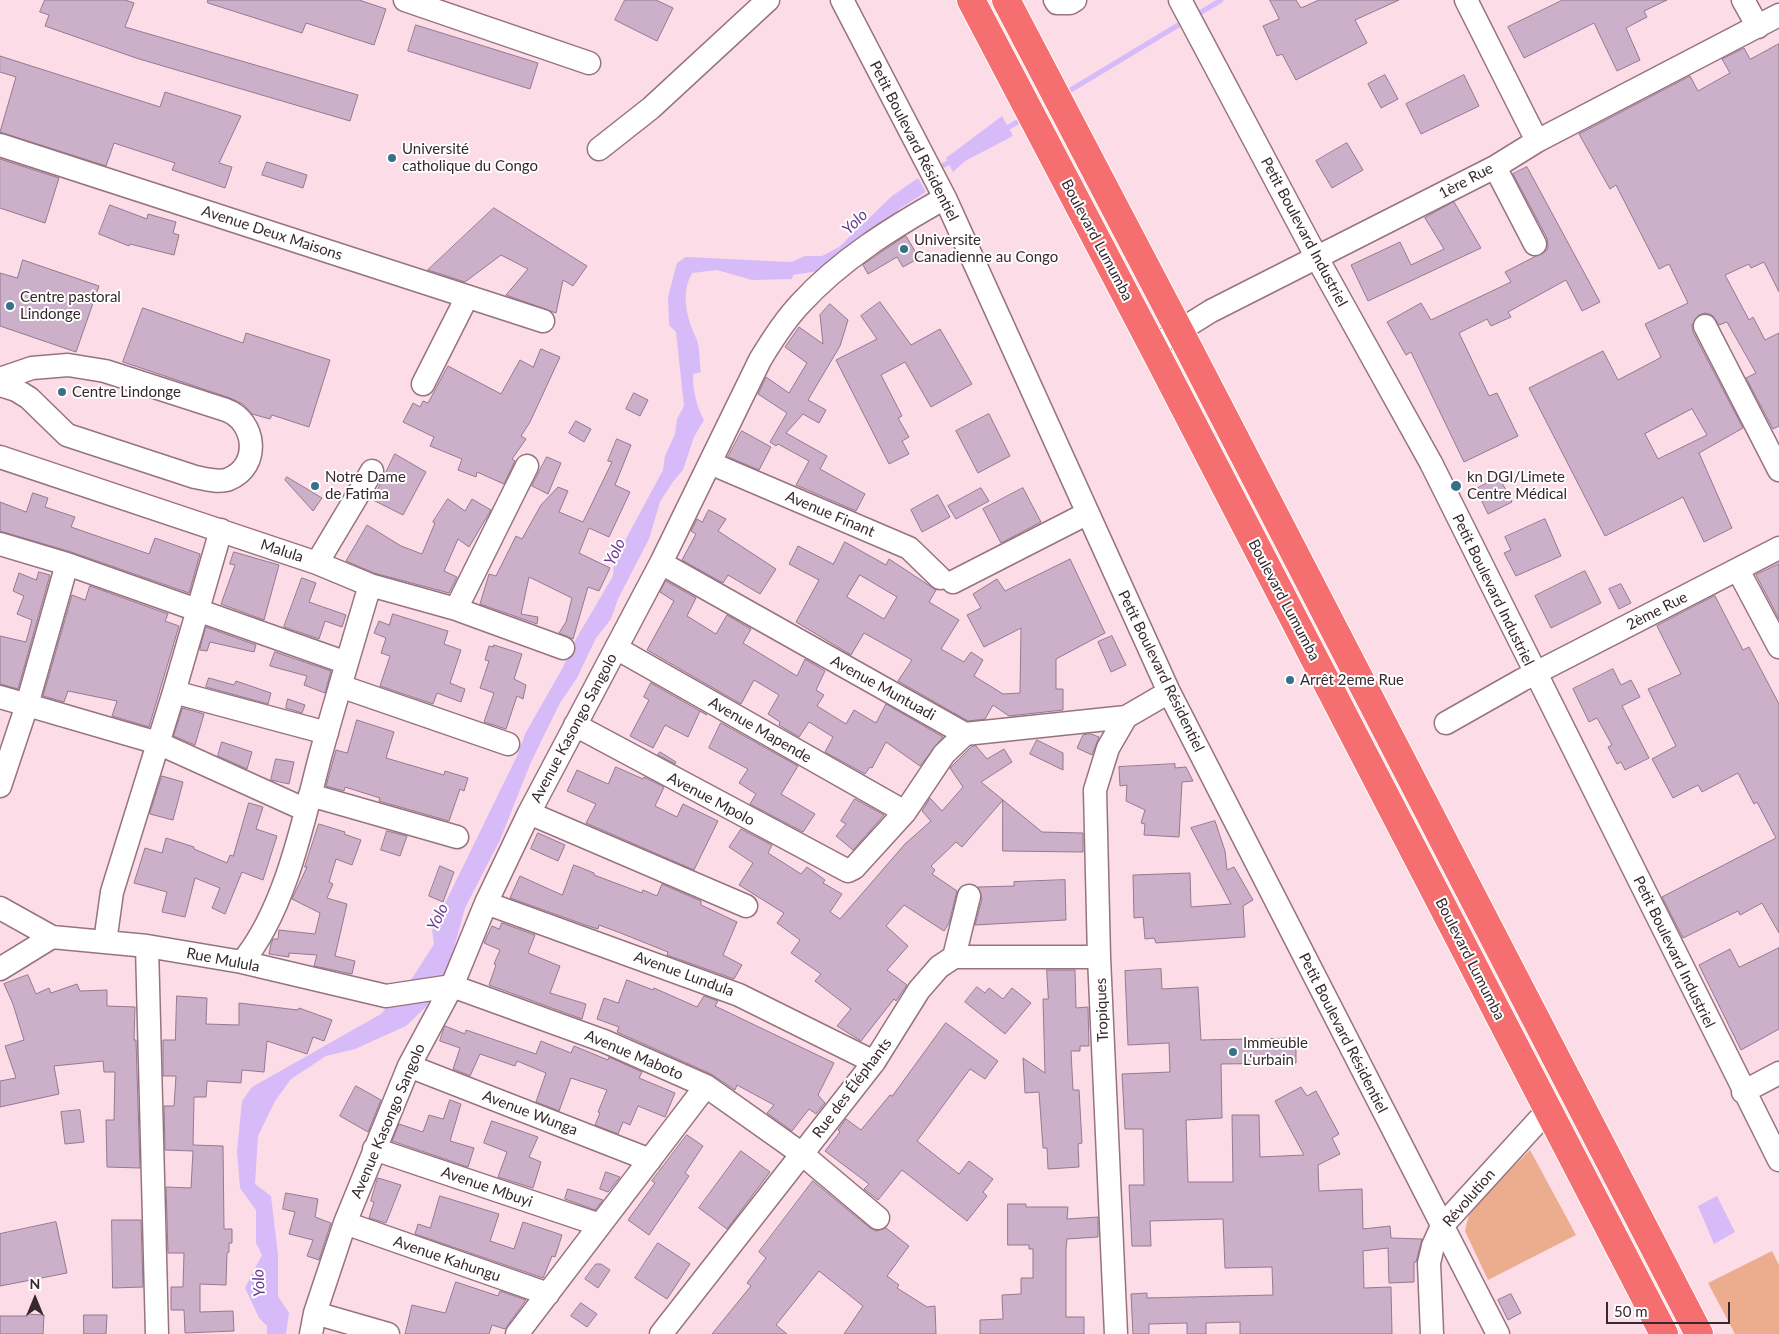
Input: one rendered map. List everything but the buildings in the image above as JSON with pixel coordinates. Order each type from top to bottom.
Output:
[{"type":"highway","name":"Boulevard Lumumba","points":[[971,0],[1153,347],[1664,1334]]},
{"type":"highway","name":"Boulevard Lumumba","points":[[1006,0],[1070,126],[1179,330],[1698,1334]]},
{"type":"street","points":[[405,0],[589,63]]},
{"type":"street","points":[[599,149],[651,108],[768,0]]},
{"type":"street","name":"Petit Boulevard Résidentiel","points":[[842,0],[943,194],[1169,692],[1498,1334]]},
{"type":"street","points":[[1055,0],[1057,3],[1070,3],[1075,0]]},
{"type":"street","name":"Petit Boulevard Industriel","points":[[1180,0],[1317,258],[1431,463],[1743,1092],[1779,1160]]},
{"type":"street","points":[[1466,0],[1536,141]]},
{"type":"street","points":[[1743,0],[1758,27]]},
{"type":"street","name":"1ère Rue","points":[[1153,347],[1211,311],[1495,167],[1536,141],[1779,15]]},
{"type":"street","name":"Avenue Deux Maisons","points":[[0,145],[543,321]]},
{"type":"street","points":[[1495,167],[1535,244]]},
{"type":"street","name":"Avenue Kasongo Sangolo","points":[[313,1324],[345,1223],[409,1066],[452,986],[486,903],[529,813],[661,563],[760,360],[779,329],[800,304],[845,262],[943,194]]},
{"type":"street","points":[[423,384],[467,297]]},
{"type":"street","points":[[1705,326],[1779,470]]},
{"type":"street","points":[[0,379],[32,368],[68,365],[105,371],[226,410],[234,413],[246,424],[250,438],[248,462],[241,472],[228,480],[211,480],[195,477],[67,435],[29,398],[16,390],[0,385]]},
{"type":"street","name":"Malula","points":[[0,457],[317,563],[370,585],[456,609],[563,648]]},
{"type":"street","name":"Avenue Finant","points":[[710,463],[909,548],[946,580],[1088,513]]},
{"type":"street","points":[[456,609],[527,466]]},
{"type":"street","points":[[317,563],[372,471]]},
{"type":"street","points":[[105,942],[112,892],[174,692],[221,530]]},
{"type":"street","points":[[0,544],[67,564],[347,663]]},
{"type":"street","name":"2ème Rue","points":[[1446,724],[1535,674],[1779,548]]},
{"type":"street","name":"Avenue Muntuadi","points":[[661,563],[965,734]]},
{"type":"street","points":[[0,786],[28,705],[67,564]]},
{"type":"street","points":[[1738,570],[1779,647]]},
{"type":"street","points":[[242,962],[258,943],[270,918],[308,802],[370,585]]},
{"type":"street","name":"Avenue Mapende","points":[[616,648],[905,812]]},
{"type":"street","points":[[340,686],[508,744]]},
{"type":"street","points":[[174,692],[327,733]]},
{"type":"street","points":[[905,812],[944,754],[965,734],[1126,717],[1169,692]]},
{"type":"street","points":[[0,697],[158,743],[308,802],[457,838]]},
{"type":"street","name":"Tropiques","points":[[1116,1334],[1099,957],[1095,790],[1108,748],[1126,717]]},
{"type":"street","name":"Avenue Mpolo","points":[[574,725],[848,871],[854,868],[905,812]]},
{"type":"street","points":[[529,813],[746,906]]},
{"type":"street","points":[[968,896],[954,957],[1099,957]]},
{"type":"street","name":"Avenue Lundula","points":[[486,903],[739,995],[874,1062]]},
{"type":"street","points":[[0,908],[52,937],[0,969]]},
{"type":"street","name":"Rue Mulula","points":[[52,937],[147,946],[242,962],[386,996],[452,986]]},
{"type":"street","points":[[147,946],[157,1334]]},
{"type":"street","name":"Rue des Éléphants","points":[[661,1334],[874,1062],[920,990],[939,967],[954,957]]},
{"type":"street","name":"Avenue Maboto","points":[[452,986],[604,1041],[706,1086],[802,1154],[878,1218]]},
{"type":"street","name":"Avenue Wunga","points":[[409,1066],[650,1160]]},
{"type":"street","points":[[1743,1092],[1779,1073]]},
{"type":"street","points":[[517,1334],[706,1086]]},
{"type":"street","name":"Révolution","points":[[1432,1334],[1429,1263],[1433,1246],[1442,1226],[1548,1110]]},
{"type":"street","name":"Avenue Mbuyi","points":[[374,1149],[600,1225]]},
{"type":"street","name":"Avenue Kahungu","points":[[345,1223],[548,1294]]},
{"type":"street","points":[[313,1324],[388,1334]]},
{"type":"shaded area","points":[[1530,1150],[1576,1235],[1488,1280],[1465,1231],[1470,1210]]},
{"type":"shaded area","points":[[1772,1251],[1779,1265],[1779,1334],[1735,1334],[1708,1283]]},
{"type":"water","points":[[1002,116],[1013,136],[965,161],[953,172],[946,158]]},
{"type":"water","points":[[918,178],[926,192],[899,209],[892,219],[825,270],[793,275],[792,279],[752,280],[717,270],[692,273],[686,290],[686,307],[699,347],[701,372],[693,374],[693,380],[697,403],[704,420],[694,437],[683,470],[660,502],[649,539],[618,599],[611,619],[596,638],[577,678],[560,703],[531,762],[500,840],[465,908],[447,973],[433,1000],[406,1026],[355,1049],[326,1056],[291,1079],[275,1101],[258,1136],[255,1184],[271,1196],[278,1255],[278,1296],[289,1313],[286,1334],[267,1334],[267,1326],[259,1318],[245,1288],[262,1255],[256,1243],[256,1210],[240,1188],[237,1151],[242,1101],[252,1087],[381,1014],[413,977],[434,944],[432,930],[517,756],[525,734],[562,669],[576,639],[613,576],[614,561],[663,470],[665,456],[675,434],[677,419],[684,406],[676,332],[669,325],[668,297],[677,263],[686,257],[791,262],[805,256],[822,256],[839,247],[892,196]]},
{"type":"water","points":[[1717,1196],[1735,1232],[1714,1244],[1698,1206]]},
{"type":"waterway","name":"Yolo","points":[[1195,16],[1221,0]]},
{"type":"waterway","name":"Yolo","points":[[1064,94],[1185,21]]},
{"type":"waterway","name":"Yolo","points":[[1004,130],[1024,118]]},
{"type":"waterway","name":"Yolo","points":[[937,169],[953,160]]},
{"type":"place","name":"Université catholique du Congo","points":[[392,158]]},
{"type":"place","name":"Universite Canadienne au Congo","points":[[904,249]]},
{"type":"place","name":"Centre pastoral Lindonge","points":[[10,306]]},
{"type":"place","name":"Centre Lindonge","points":[[62,392]]},
{"type":"place","name":"Notre Dame de Fatima","points":[[315,486]]},
{"type":"place","name":"kn DGI/Limete Centre Médical","points":[[1456,486]]},
{"type":"place","name":"Arrêt 2eme Rue","points":[[1290,680]]},
{"type":"place","name":"Immeuble L'urbain","points":[[1233,1052]]}]
